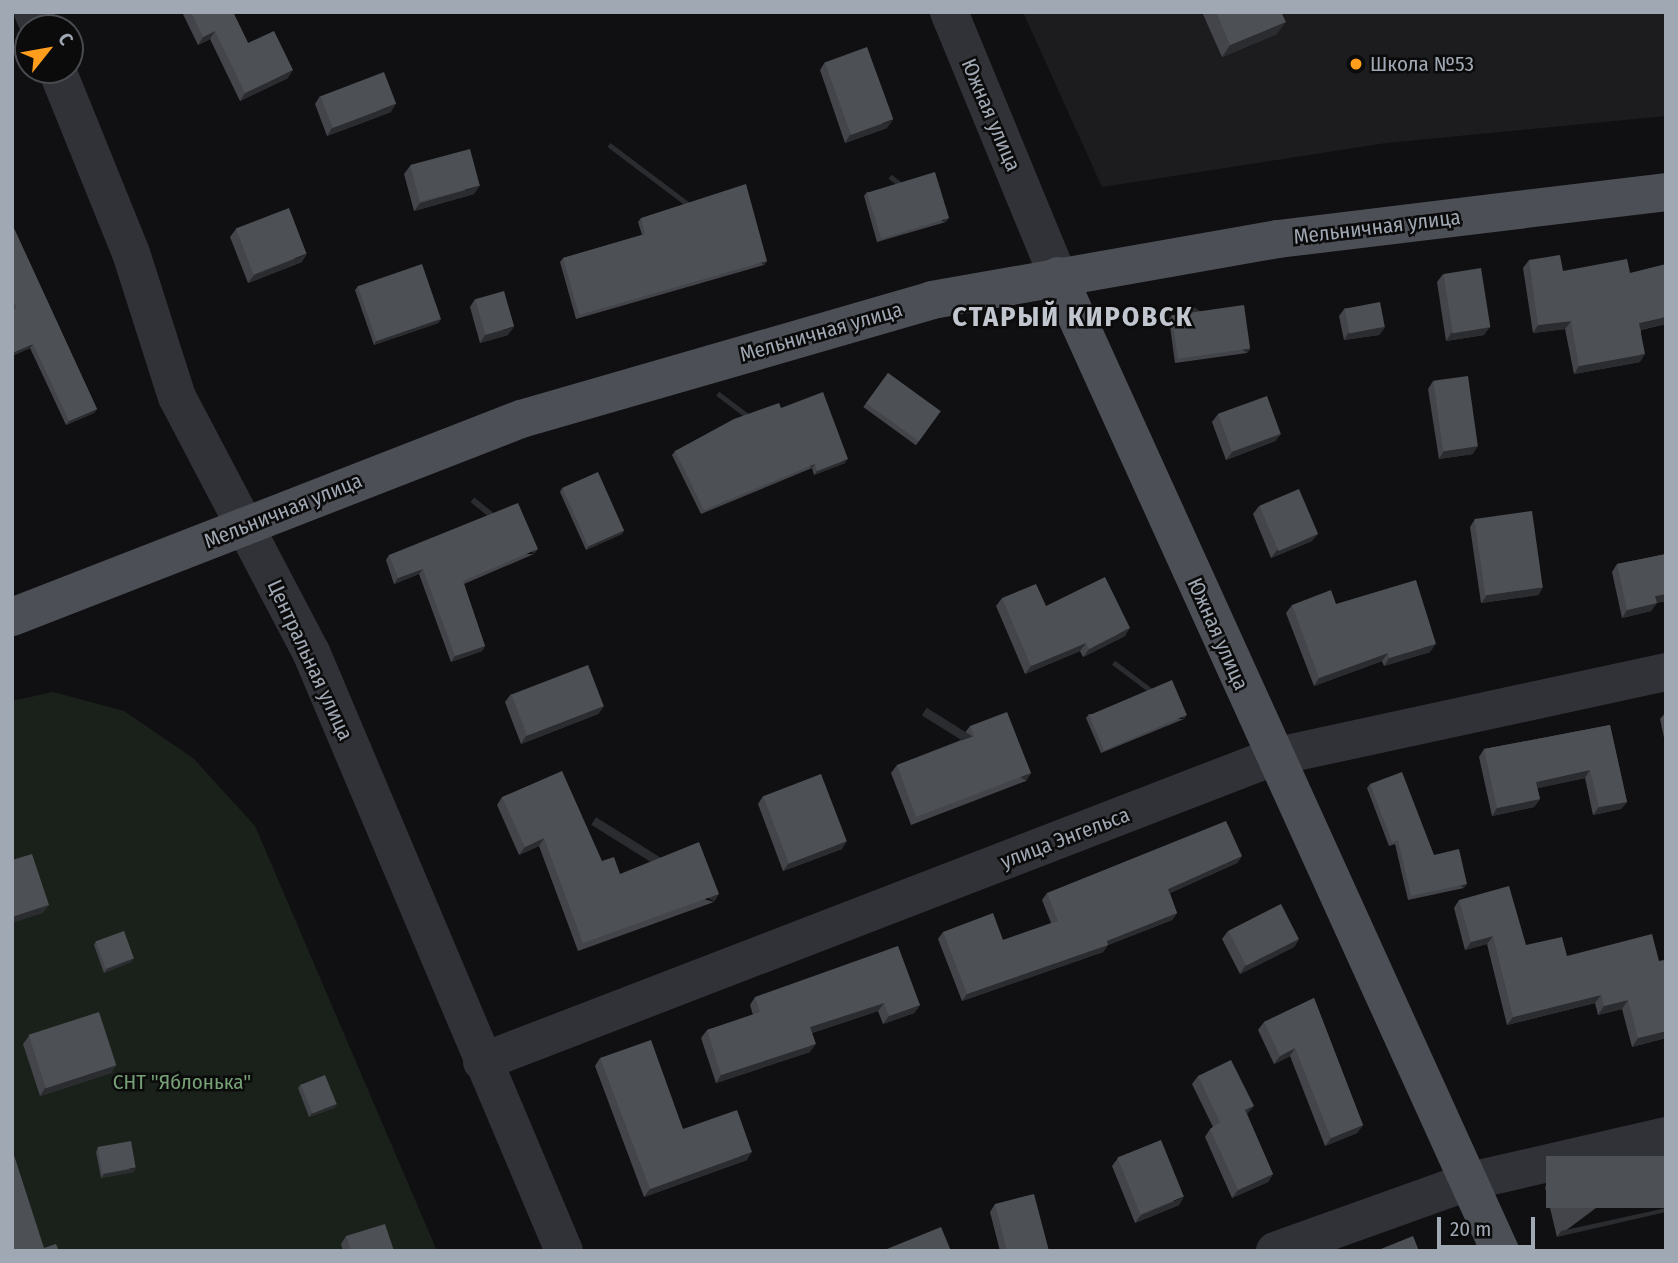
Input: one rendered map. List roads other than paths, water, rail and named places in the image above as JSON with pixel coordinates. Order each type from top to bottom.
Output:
[{"type":"main road","name":"Мельничная улица","points":[[12,617],[521,419],[932,300],[1278,239],[1666,192]]},
{"type":"main road","name":"Южная улица","points":[[1059,276],[1273,758],[1500,1251]]},
{"type":"street","name":"Южная улица","points":[[949,12],[1059,276]]},
{"type":"street","name":"Центральная улица","points":[[63,84],[131,253],[177,397],[311,652],[564,1251]]},
{"type":"street","name":"улица Энгельса","points":[[482,1062],[1273,758],[1666,672]]},
{"type":"street","points":[[1275,1251],[1470,1181],[1666,1136]]},
{"type":"place","name":"Школа №53","points":[[1356,64]]},
{"type":"district","name":"СТАРЫЙ КИРОВСК","points":[[1073,317]]},
{"type":"park label","name":"СНТ \"Яблонька\"","points":[[182,1082]]}]
